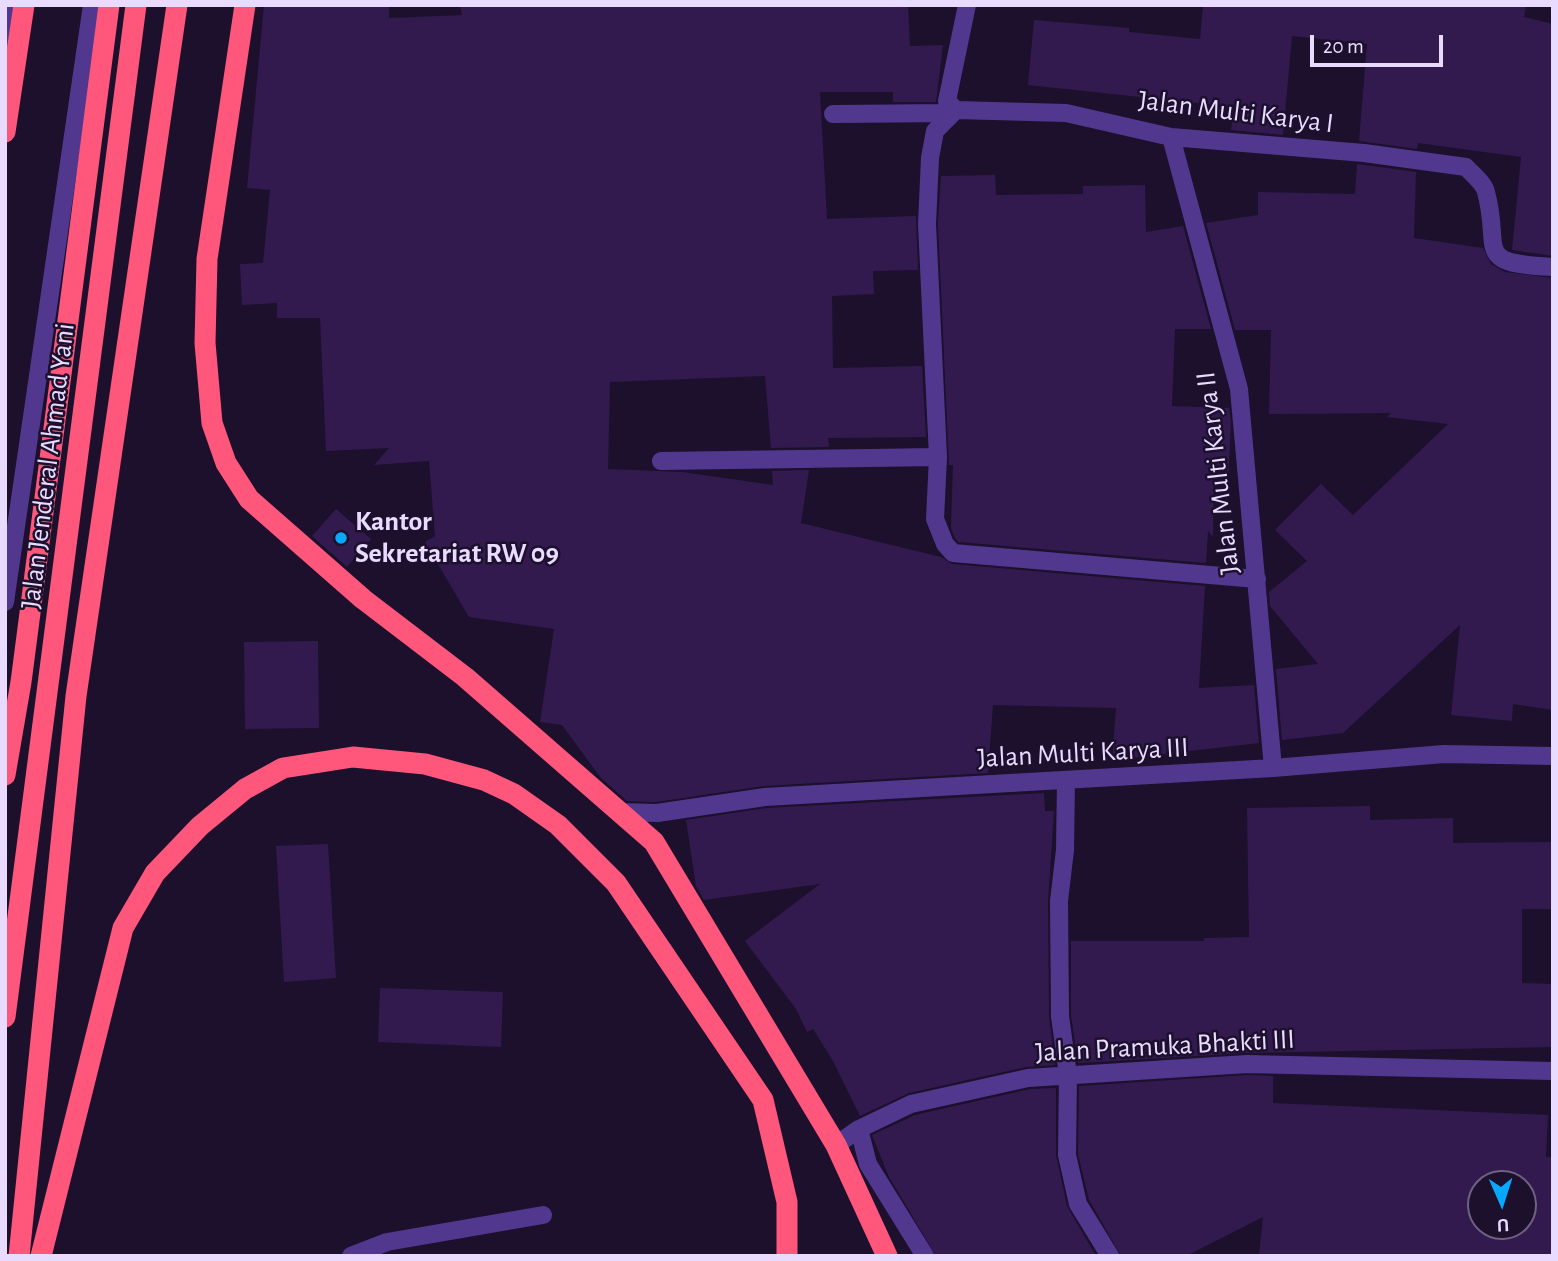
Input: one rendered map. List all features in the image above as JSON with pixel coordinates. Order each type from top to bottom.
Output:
[{"type":"highway","points":[[5,132],[24,5]]},
{"type":"highway","points":[[5,775],[20,682],[109,5]]},
{"type":"highway","name":"Jalan Jenderal Ahmad Yani","points":[[5,1017],[136,5]]},
{"type":"highway","points":[[19,1256],[76,696],[177,5]]},
{"type":"highway","points":[[245,5],[207,259],[205,343],[212,423],[226,463],[250,499],[363,599],[465,677],[654,842],[836,1145],[887,1256]]},
{"type":"highway","points":[[41,1256],[123,928],[155,873],[200,826],[245,789],[283,768],[339,759],[386,758],[425,764],[484,780],[514,794],[558,825],[616,883],[763,1100],[787,1202],[787,1256]]},
{"type":"street","points":[[5,55],[12,5]]},
{"type":"street","points":[[5,602],[92,5]]},
{"type":"street","points":[[967,5],[947,101],[953,111],[935,131],[928,198],[938,457],[935,519],[945,544],[953,553],[1257,579]]},
{"type":"street","name":"Jalan Multi Karya I","points":[[833,114],[953,111],[1066,113],[1171,137],[1364,153],[1466,167],[1486,190],[1492,249],[1498,257],[1510,262],[1553,267]]},
{"type":"street","name":"Jalan Multi Karya II","points":[[1171,137],[1239,389],[1273,768]]},
{"type":"street","points":[[661,461],[938,457]]},
{"type":"street","name":"Jalan Multi Karya III","points":[[618,812],[657,813],[765,797],[1273,768],[1444,754],[1553,756]]},
{"type":"street","points":[[1066,780],[1065,850],[1059,901],[1060,1016],[1068,1075],[1067,1155],[1077,1204],[1110,1256]]},
{"type":"street","name":"Jalan Pramuka Bhakti III","points":[[836,1145],[859,1129],[911,1104],[1028,1078],[1247,1064],[1553,1071]]},
{"type":"street","points":[[859,1129],[869,1164],[925,1256]]},
{"type":"street","points":[[351,1256],[387,1242],[543,1215]]},
{"type":"building","points":[[264,5],[389,5],[389,18],[462,15],[460,5],[908,5],[910,46],[943,45],[936,102],[893,102],[893,92],[820,92],[827,219],[916,216],[918,270],[873,271],[874,294],[832,296],[833,368],[922,366],[926,437],[828,438],[829,447],[771,448],[765,376],[610,382],[608,469],[682,472],[773,485],[772,471],[809,470],[801,523],[941,557],[952,564],[1205,586],[1199,688],[1254,685],[1259,743],[1112,760],[1116,708],[993,705],[988,773],[764,786],[656,802],[627,801],[601,778],[562,725],[540,722],[554,629],[469,617],[425,542],[435,536],[429,461],[374,465],[389,448],[326,451],[320,318],[277,318],[277,303],[242,305],[240,264],[263,263],[270,190],[247,188]]},
{"type":"building","points":[[1203,5],[1526,5],[1524,17],[1553,24],[1553,256],[1512,250],[1521,157],[1418,143],[1417,149],[1359,141],[1367,44],[1292,36],[1283,135],[1231,130],[1234,107],[1028,85],[1034,20],[1129,28],[1129,32],[1200,39]]},
{"type":"building","points":[[1357,164],[1416,172],[1414,238],[1483,248],[1491,264],[1505,272],[1553,278],[1553,710],[1513,704],[1512,721],[1451,715],[1460,625],[1343,733],[1282,740],[1276,669],[1318,664],[1270,606],[1269,592],[1307,561],[1275,530],[1321,484],[1353,515],[1448,424],[1387,417],[1391,413],[1269,414],[1271,330],[1235,330],[1206,223],[1258,215],[1258,192],[1355,194]]},
{"type":"building","points":[[995,175],[996,195],[1083,194],[1083,186],[1145,185],[1146,232],[1183,226],[1211,329],[1175,329],[1172,406],[1229,408],[1231,422],[1228,485],[1214,471],[1213,537],[1208,531],[1206,563],[958,542],[955,538],[951,528],[953,465],[949,465],[938,224],[941,176]]},
{"type":"building","name":"Kantor Sekretariat RW 09","points":[[336,509],[371,539],[347,567],[312,536]]},
{"type":"building","points":[[318,641],[319,728],[245,729],[244,642]]},
{"type":"building","points":[[1044,793],[1045,811],[1054,811],[1048,901],[1049,1016],[1055,1065],[1026,1067],[909,1093],[860,1116],[833,1061],[813,1029],[807,1032],[796,1009],[745,941],[820,884],[704,900],[696,886],[686,820],[766,808]]},
{"type":"building","points":[[1370,806],[1370,820],[1453,818],[1453,843],[1553,842],[1553,909],[1522,909],[1522,983],[1553,984],[1553,1047],[1246,1053],[1078,1063],[1071,1015],[1071,941],[1204,941],[1204,938],[1249,937],[1247,808]]},
{"type":"building","points":[[328,844],[336,978],[284,982],[276,846]]},
{"type":"building","points":[[380,988],[503,992],[501,1047],[378,1042]]},
{"type":"building","points":[[1247,1075],[1273,1076],[1273,1103],[1548,1115],[1546,1157],[1553,1157],[1553,1256],[1259,1256],[1263,1217],[1186,1256],[1121,1256],[1089,1200],[1078,1154],[1079,1086]]},
{"type":"building","points":[[1056,1088],[1056,1155],[1067,1206],[1096,1256],[936,1256],[889,1177],[872,1135],[915,1115],[1030,1089]]},
{"type":"place","name":"Kantor Sekretariat RW 09","points":[[341,538]]}]
